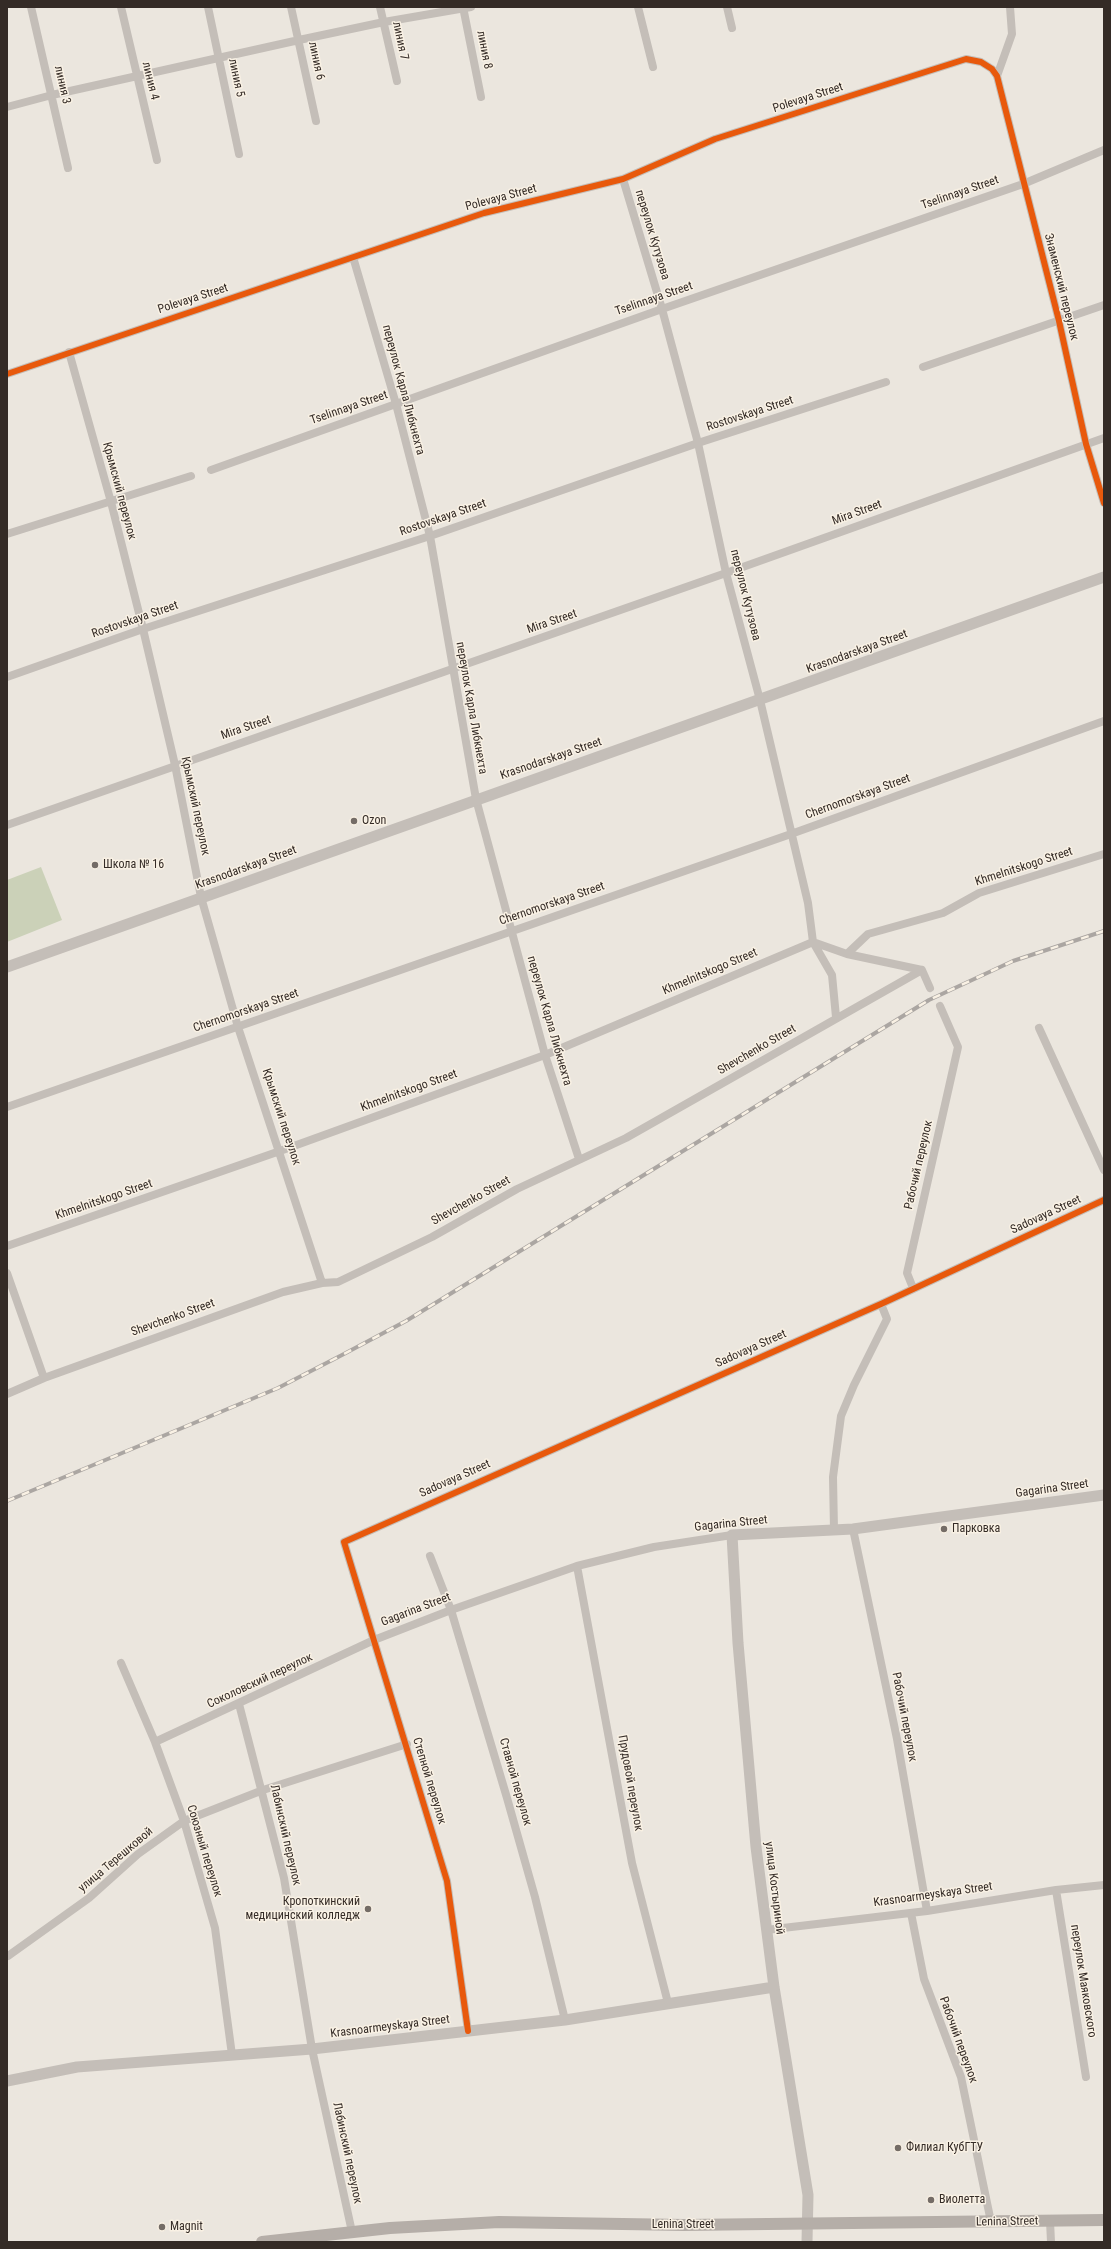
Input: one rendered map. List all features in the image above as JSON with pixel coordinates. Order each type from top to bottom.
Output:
[{"type":"main road","name":"Lenina Street","points":[[262,2242],[352,2232],[451,2224],[499,2222],[656,2225],[1104,2220]]},
{"type":"street","name":"линия 3","points":[[31,7],[68,168]]},
{"type":"street","name":"линия 4","points":[[120,7],[157,160]]},
{"type":"street","name":"линия 5","points":[[208,7],[220,57],[239,154]]},
{"type":"street","name":"линия 6","points":[[292,7],[316,121]]},
{"type":"street","name":"линия 7","points":[[380,7],[397,81]]},
{"type":"street","points":[[638,7],[653,67]]},
{"type":"street","points":[[727,7],[732,28]]},
{"type":"street","points":[[997,76],[1012,34],[1010,7]]},
{"type":"street","points":[[7,107],[52,94],[136,75],[384,22],[466,8]]},
{"type":"street","name":"линия 8","points":[[466,8],[481,98]]},
{"type":"street","name":"Polevaya Street","points":[[7,374],[484,213],[623,179],[716,139],[966,59],[981,62],[992,69],[997,76]]},
{"type":"street","name":"Знаменский переулок","points":[[997,76],[1023,184],[1059,321],[1086,444],[1104,503]]},
{"type":"street","name":"Tselinnaya Street","points":[[211,470],[662,308],[1023,184],[1104,150]]},
{"type":"street","name":"переулок Кутузова","points":[[623,179],[662,308],[698,443],[726,573],[760,700],[808,903],[813,942],[832,975],[836,1017]]},
{"type":"street","name":"переулок Карла Либкнехта","points":[[354,257],[396,404],[430,536],[452,670],[476,799],[510,931],[545,1054],[579,1160]]},
{"type":"street","points":[[923,368],[1104,305]]},
{"type":"street","name":"Крымский переулок","points":[[69,352],[111,502],[143,629],[175,765],[202,897],[238,1026],[322,1283]]},
{"type":"street","name":"Rostovskaya Street","points":[[7,678],[143,629],[430,536],[698,443],[886,382]]},
{"type":"street","name":"Mira Street","points":[[7,825],[175,765],[452,670],[1104,438]]},
{"type":"street","points":[[7,534],[191,476]]},
{"type":"street","name":"Krasnodarskaya Street","points":[[7,967],[1104,577]]},
{"type":"street","name":"Chernomorskaya Street","points":[[7,1107],[791,834],[1104,721]]},
{"type":"street","name":"Khmelnitskogo Street","points":[[847,954],[868,934],[943,913],[979,894],[1104,854]]},
{"type":"street","points":[[813,942],[847,954],[922,970],[930,988]]},
{"type":"street","name":"Khmelnitskogo Street","points":[[7,1246],[280,1151],[545,1054],[813,942]]},
{"type":"street","name":"Shevchenko Street","points":[[7,1394],[44,1378],[283,1292],[322,1283],[338,1282],[432,1237],[517,1189],[626,1138],[836,1017],[922,970]]},
{"type":"street","name":"Рабочий переулок","points":[[913,1288],[908,1272],[958,1047],[940,1006]]},
{"type":"street","points":[[1039,1028],[1104,1170]]},
{"type":"street","name":"Sadovaya Street","points":[[344,1542],[406,1513],[881,1304],[1104,1200]]},
{"type":"street","points":[[7,1273],[44,1378]]},
{"type":"street","points":[[834,1530],[833,1477],[841,1416],[854,1385],[887,1319],[881,1304]]},
{"type":"street","name":"Gagarina Street","points":[[374,1640],[451,1610],[577,1566],[654,1547],[732,1535],[853,1529],[1104,1495]]},
{"type":"street","name":"Рабочий переулок","points":[[853,1529],[897,1739],[927,1911]]},
{"type":"street","name":"улица Костыриной","points":[[732,1535],[738,1643],[750,1779],[766,1930],[808,2195],[809,2224],[807,2242]]},
{"type":"street","name":"Степной переулок","points":[[344,1542],[447,1881],[468,2031]]},
{"type":"street","name":"Ставной переулок","points":[[430,1556],[451,1610],[536,1897],[564,2020]]},
{"type":"street","name":"Прудовой переулок","points":[[577,1566],[632,1863],[668,2002]]},
{"type":"street","name":"Соколовский переулок","points":[[155,1742],[374,1640]]},
{"type":"street","name":"Союзный переулок","points":[[121,1663],[155,1742],[184,1821],[215,1928],[232,2055]]},
{"type":"street","name":"Лабинский переулок","points":[[239,1704],[284,1878],[312,2049],[352,2232]]},
{"type":"street","name":"улица Терешковой","points":[[8,1956],[89,1898],[138,1854],[184,1821],[262,1790],[406,1744]]},
{"type":"street","name":"Krasnoarmeyskaya Street","points":[[766,1930],[927,1911],[1056,1890],[1104,1885]]},
{"type":"street","name":"переулок Маяковского","points":[[1056,1890],[1086,2077]]},
{"type":"street","name":"Рабочий переулок","points":[[911,1913],[924,1979],[961,2077],[991,2222]]},
{"type":"street","name":"Krasnoarmeyskaya Street","points":[[7,2081],[77,2067],[312,2049],[564,2020],[668,2002],[774,1987]]},
{"type":"street","points":[[1050,2221],[1051,2242]]},
{"type":"green space","points":[[41,867],[62,920],[7,942],[7,880]]},
{"type":"railway","points":[[7,1501],[278,1388],[342,1355],[406,1321],[929,1000],[1013,961],[1104,931]]},
{"type":"cycle path","points":[[7,374],[484,213],[623,179],[715,139],[966,59],[981,62],[992,69],[997,76],[1059,321],[1086,444],[1104,503]]},
{"type":"cycle path","points":[[468,2031],[447,1881],[344,1542],[881,1304],[1104,1200]]},
{"type":"place","name":"Ozon","points":[[354,821]]},
{"type":"place","name":"Школа № 16","points":[[95,865]]},
{"type":"place","name":"Парковка","points":[[944,1529]]},
{"type":"place","name":"Кропоткинский медицинский колледж","points":[[368,1909]]},
{"type":"place","name":"Филиал КубГТУ","points":[[898,2148]]},
{"type":"place","name":"Виолетта","points":[[931,2200]]},
{"type":"place","name":"Magnit","points":[[162,2227]]}]
